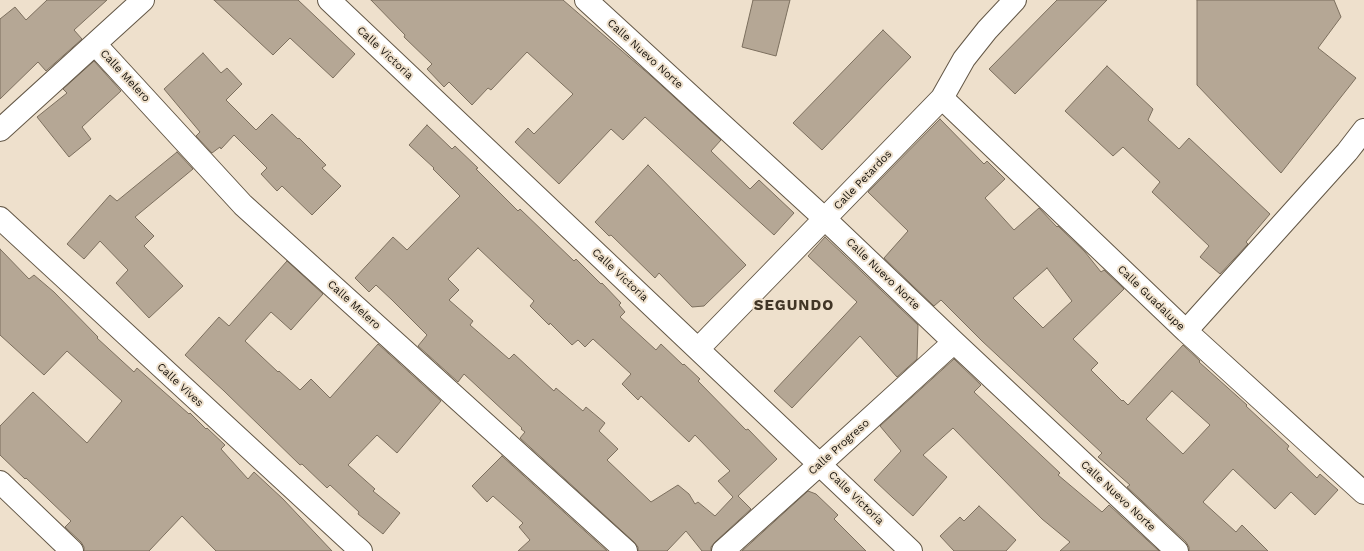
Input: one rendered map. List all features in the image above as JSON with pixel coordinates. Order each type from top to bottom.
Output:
[{"type":"street","points":[[0,130],[143,0]]},
{"type":"street","name":"Calle Victoria","points":[[329,0],[911,551]]},
{"type":"street","name":"Calle Nuevo Norte","points":[[586,0],[825,219],[1176,551]]},
{"type":"street","name":"Calle Petardos","points":[[698,349],[942,98],[964,59],[1015,0]]},
{"type":"street","name":"Calle Melero","points":[[96,44],[243,205],[626,551]]},
{"type":"street","name":"Calle Guadalupe","points":[[942,98],[1186,331],[1364,493]]},
{"type":"street","points":[[1186,331],[1347,152],[1364,130]]},
{"type":"street","name":"Calle Vives","points":[[0,218],[361,551]]},
{"type":"street","name":"Calle Progreso","points":[[723,551],[954,342]]},
{"type":"street","points":[[0,482],[72,551]]},
{"type":"building","points":[[47,0],[107,0],[74,30],[82,39],[46,71],[38,62],[0,99],[0,19],[15,7],[26,20]]},
{"type":"building","points":[[214,0],[298,0],[355,54],[333,78],[290,38],[273,55]]},
{"type":"building","points":[[371,0],[563,0],[651,76],[721,140],[711,151],[750,189],[759,180],[794,213],[774,235],[645,117],[623,140],[611,129],[559,184],[515,142],[528,128],[534,134],[573,94],[527,52],[491,90],[488,88],[472,105],[449,82],[444,87],[427,69],[432,64],[404,37],[405,35]]},
{"type":"building","points":[[753,0],[790,0],[776,56],[742,47]]},
{"type":"building","points":[[1057,0],[1107,0],[1015,94],[989,69]]},
{"type":"building","points":[[1197,0],[1334,0],[1341,17],[1318,48],[1356,78],[1281,173],[1197,85]]},
{"type":"building","points":[[883,30],[911,57],[822,150],[793,123]]},
{"type":"building","points":[[203,53],[221,73],[227,68],[242,84],[226,100],[256,130],[272,114],[326,165],[322,168],[341,186],[312,215],[282,186],[277,191],[261,174],[267,168],[234,135],[221,149],[220,147],[212,153],[196,136],[200,132],[164,89]]},
{"type":"building","points":[[94,61],[121,91],[82,127],[91,139],[69,157],[37,117],[67,93],[63,89]]},
{"type":"building","points":[[1107,66],[1153,109],[1148,120],[1179,149],[1189,138],[1270,214],[1246,242],[1248,244],[1220,274],[1200,257],[1209,246],[1152,192],[1160,182],[1123,147],[1113,156],[1065,111]]},
{"type":"building","points":[[940,119],[984,164],[987,161],[1005,179],[985,198],[1014,230],[1039,208],[1057,227],[1058,226],[1085,252],[1101,272],[1104,270],[1124,289],[1073,339],[1098,363],[1091,370],[1122,401],[1123,400],[1128,405],[1183,345],[1200,361],[1199,362],[1247,405],[1246,406],[1289,446],[1287,449],[1317,478],[1320,474],[1338,490],[1315,515],[1291,492],[1275,509],[1233,469],[1203,502],[1236,532],[1242,525],[1268,551],[1189,551],[1189,547],[1186,542],[1127,487],[1130,485],[1098,457],[1102,453],[982,341],[941,300],[934,306],[884,258],[908,231],[868,192]],"holes":[[[1047,268],[1072,301],[1043,328],[1013,298]],[[1172,391],[1210,425],[1183,454],[1146,419]]]},
{"type":"building","points":[[427,125],[452,149],[455,146],[478,168],[476,169],[518,211],[520,209],[574,261],[576,259],[601,284],[602,283],[621,303],[619,305],[625,312],[620,317],[656,350],[661,344],[683,365],[684,364],[700,379],[698,381],[777,459],[738,496],[751,509],[715,542],[711,547],[711,551],[702,551],[686,531],[667,551],[638,551],[638,547],[634,542],[520,438],[525,432],[521,429],[522,428],[464,374],[458,382],[418,346],[427,335],[392,300],[376,285],[369,292],[355,278],[393,237],[407,250],[460,196],[433,169],[434,168],[409,145]],"holes":[[[478,248],[534,301],[530,306],[572,345],[578,340],[585,347],[593,339],[631,374],[622,384],[638,400],[641,396],[689,442],[695,435],[730,471],[718,481],[733,497],[715,516],[698,502],[695,504],[689,494],[678,485],[651,502],[607,460],[618,449],[599,431],[605,423],[586,407],[583,411],[556,388],[554,391],[514,354],[509,359],[470,325],[473,321],[449,300],[459,290],[448,279]]]},
{"type":"building","points":[[177,152],[193,169],[135,217],[154,236],[144,246],[183,286],[149,318],[116,283],[128,270],[100,241],[84,259],[67,244],[110,195],[117,201]]},
{"type":"building","points":[[648,165],[746,265],[704,306],[692,307],[659,273],[655,278],[611,235],[609,236],[595,222]]},
{"type":"building","points":[[825,237],[918,325],[917,359],[897,377],[860,336],[792,408],[774,391],[857,302],[808,256]]},
{"type":"building","points":[[0,249],[29,279],[34,275],[54,292],[98,337],[97,338],[134,372],[137,368],[189,414],[190,413],[206,429],[207,428],[225,445],[221,449],[248,479],[254,472],[283,499],[332,551],[216,551],[182,516],[149,551],[84,551],[84,547],[81,542],[65,527],[71,521],[0,455],[0,426],[33,392],[87,443],[122,401],[67,351],[44,375],[0,335]]},
{"type":"building","points":[[287,261],[323,294],[291,330],[271,312],[245,341],[278,372],[279,371],[300,390],[311,379],[330,398],[378,344],[441,401],[397,453],[377,435],[348,465],[375,489],[373,491],[400,513],[383,534],[358,514],[359,512],[330,485],[327,488],[302,464],[300,465],[185,355],[219,317],[229,326]]},
{"type":"building","points":[[954,359],[981,385],[974,392],[1060,473],[1058,475],[1102,512],[1109,505],[1159,551],[1060,551],[1070,542],[1042,519],[953,428],[923,455],[947,477],[913,516],[893,498],[874,480],[901,451],[880,426]]},
{"type":"building","points":[[502,456],[607,551],[518,551],[530,540],[519,527],[523,523],[493,496],[487,502],[472,486]]},
{"type":"building","points":[[808,491],[816,494],[838,515],[834,519],[866,551],[742,551]]},
{"type":"building","points":[[979,506],[1016,540],[1006,551],[954,551],[940,536],[960,517],[964,521]]},
{"type":"district","name":"SEGUNDO","points":[[794,306]]}]
